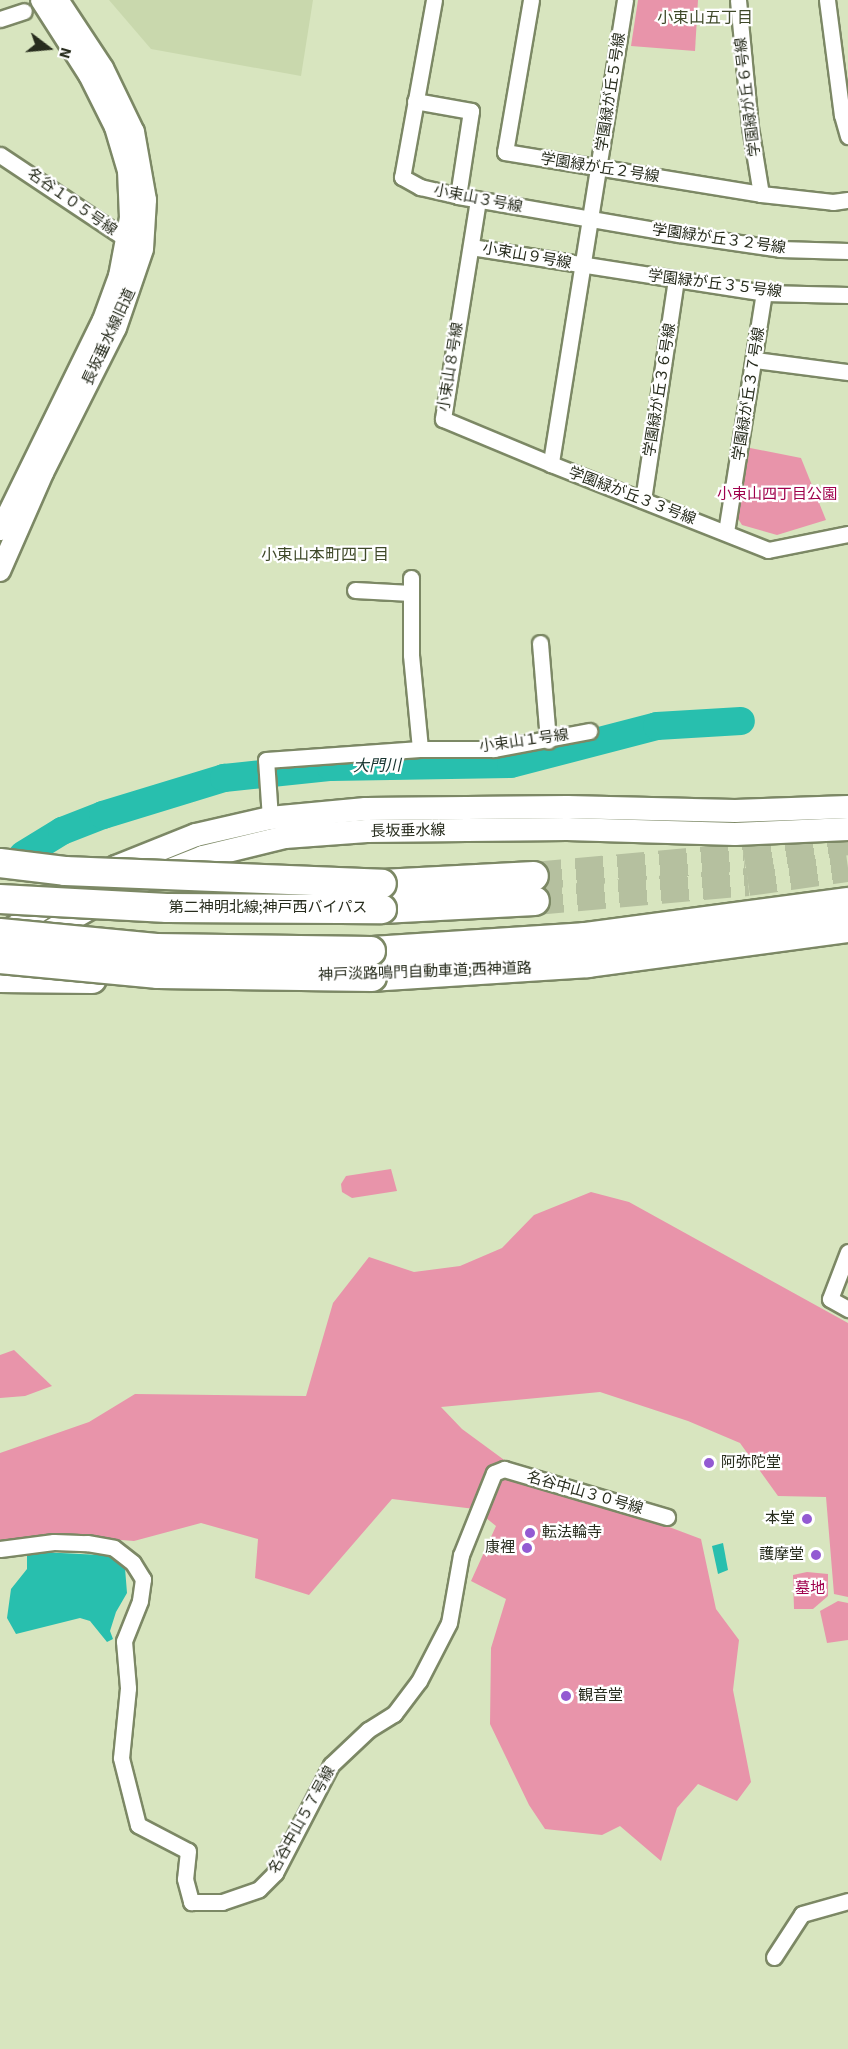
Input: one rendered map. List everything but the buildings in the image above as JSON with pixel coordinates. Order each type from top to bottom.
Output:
[{"type":"highway","points":[[0,863],[382,896]]},
{"type":"highway","name":"第二神明北線;神戸西バイパス","points":[[0,877],[382,896]]},
{"type":"highway","name":"第二神明北線;神戸西バイパス","points":[[0,899],[167,908],[535,888]]},
{"type":"highway","name":"神戸淡路鳴門自動車道;西神道路","points":[[371,964],[848,902]]},
{"type":"highway","name":"神戸淡路鳴門自動車道;西神道路","points":[[2,948],[156,948],[271,965],[588,963],[848,928]]},
{"type":"highway","points":[[2,948],[271,965]]},
{"type":"main road","name":"長坂垂水線","points":[[2,948],[116,867],[196,836],[270,818],[366,809],[567,807],[735,811],[848,807]]},
{"type":"main road","name":"長坂垂水線","points":[[2,948],[125,888],[202,857],[285,837],[367,831],[567,829],[735,834],[848,829]]},
{"type":"street","name":"長坂垂水線旧道","points":[[0,571],[43,473],[116,328],[145,189],[134,132],[103,68],[58,0]]},
{"type":"street","name":"小束山３号線","points":[[434,0],[402,177],[420,187],[458,196],[591,219]]},
{"type":"street","name":"学園緑が丘２号線","points":[[531,0],[505,152],[761,194],[833,202],[848,200]]},
{"type":"street","name":"学園緑が丘５号線","points":[[591,219],[625,0]]},
{"type":"street","name":"学園緑が丘６号線","points":[[738,0],[750,127],[761,194]]},
{"type":"street","points":[[827,0],[848,136]]},
{"type":"street","name":"長坂垂水線旧道","points":[[0,530],[103,320],[135,245],[123,149],[89,75],[32,5]]},
{"type":"street","points":[[0,19],[32,5]]},
{"type":"street","points":[[415,101],[471,111],[458,196]]},
{"type":"street","name":"名谷１０５号線","points":[[0,155],[135,245]]},
{"type":"street","name":"小束山８号線","points":[[478,200],[443,419],[550,464]]},
{"type":"street","name":"学園緑が丘３２号線","points":[[591,219],[780,249],[848,251]]},
{"type":"street","name":"学園緑が丘３３号線","points":[[591,219],[550,464],[768,550],[848,534]]},
{"type":"street","name":"小束山９号線","points":[[471,247],[582,266]]},
{"type":"street","name":"学園緑が丘３５号線","points":[[582,266],[764,293],[848,295]]},
{"type":"street","name":"学園緑が丘３６号線","points":[[643,500],[676,279]]},
{"type":"street","name":"学園緑が丘３７号線","points":[[726,532],[764,293]]},
{"type":"street","points":[[755,360],[848,372]]},
{"type":"street","points":[[355,590],[411,586],[411,655],[420,749]]},
{"type":"street","points":[[540,643],[548,741]]},
{"type":"street","name":"小束山１号線","points":[[270,818],[266,760],[420,749],[494,749],[548,741],[589,731]]},
{"type":"street","points":[[0,910],[2,948]]},
{"type":"street","points":[[848,1252],[830,1299],[848,1309]]},
{"type":"street","name":"名谷中山３０号線","points":[[504,1469],[667,1517]]},
{"type":"street","name":"名谷中山５７号線","points":[[0,1549],[54,1542],[87,1543],[114,1548],[138,1571],[143,1579],[140,1601],[124,1641],[128,1688],[121,1758],[138,1825],[188,1851],[185,1879],[191,1902],[222,1902],[259,1889],[275,1873],[331,1765],[368,1730],[393,1714],[419,1681],[448,1623],[461,1555],[494,1473],[504,1469]]},
{"type":"street","points":[[774,1957],[802,1914],[848,1901]]},
{"type":"shaded area","points":[[109,0],[313,0],[301,76],[151,49]]},
{"type":"green space","points":[[638,0],[698,0],[695,51],[631,46]]},
{"type":"green space","name":"小束山四丁目公園","points":[[750,448],[801,458],[826,520],[777,535],[742,525],[737,517]]},
{"type":"green space","points":[[391,1169],[397,1191],[352,1198],[342,1192],[341,1184],[346,1176]]},
{"type":"green space","points":[[591,1192],[629,1202],[848,1323],[848,1597],[834,1594],[826,1497],[778,1496],[740,1443],[688,1421],[600,1392],[441,1407],[462,1429],[518,1470],[701,1539],[716,1609],[739,1640],[733,1690],[751,1782],[737,1801],[698,1784],[677,1808],[661,1861],[620,1826],[602,1835],[545,1829],[529,1805],[490,1724],[491,1648],[506,1599],[471,1581],[496,1526],[475,1509],[392,1499],[309,1595],[255,1578],[258,1539],[201,1523],[134,1541],[84,1537],[0,1541],[0,1453],[89,1422],[135,1394],[306,1396],[333,1303],[369,1257],[414,1272],[460,1266],[502,1248],[534,1215]]},
{"type":"green space","points":[[14,1350],[52,1386],[25,1396],[0,1398],[0,1355]]},
{"type":"green space","name":"墓地","points":[[807,1572],[828,1574],[828,1596],[813,1609],[794,1609],[793,1575]]},
{"type":"green space","points":[[838,1601],[848,1603],[848,1640],[827,1643],[820,1611]]},
{"type":"water","points":[[723,1543],[728,1570],[718,1574],[712,1546]]},
{"type":"water","points":[[27,1553],[113,1557],[125,1568],[127,1593],[116,1612],[110,1631],[113,1639],[107,1642],[90,1621],[80,1618],[16,1634],[7,1618],[11,1589],[27,1569]]},
{"type":"waterway","name":"大門川","points":[[23,855],[62,831],[103,815],[224,778],[331,767],[511,764],[657,726],[741,721]]},
{"type":"tunnel","points":[[534,876],[744,857],[848,841]]},
{"type":"tunnel","points":[[535,901],[748,882],[848,868]]},
{"type":"place","name":"阿弥陀堂","points":[[709,1463]]},
{"type":"place","name":"本堂","points":[[807,1519]]},
{"type":"place","name":"転法輪寺","points":[[530,1533]]},
{"type":"place","name":"康裡","points":[[527,1548]]},
{"type":"place","name":"護摩堂","points":[[816,1555]]},
{"type":"place","name":"観音堂","points":[[566,1696]]},
{"type":"district","name":"小束山五丁目","points":[[705,18]]},
{"type":"district","name":"小束山本町四丁目","points":[[325,555]]}]
